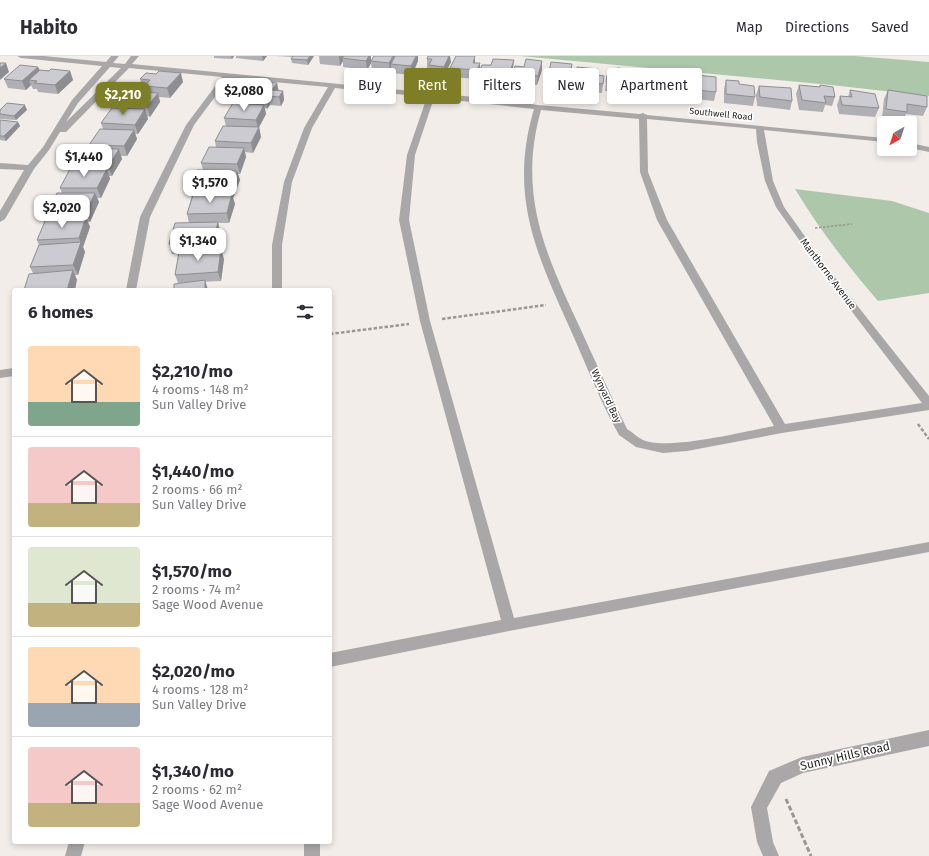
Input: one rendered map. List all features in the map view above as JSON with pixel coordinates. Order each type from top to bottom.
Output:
[{"type":"street","name":"Southwell Road","points":[[21,56],[404,93]]},
{"type":"street","points":[[46,148],[75,102],[115,56]]},
{"type":"street","points":[[0,219],[30,168],[46,148],[135,56]]},
{"type":"street","points":[[131,288],[145,217],[190,125],[228,75]]},
{"type":"street","points":[[277,288],[277,245],[288,182],[308,128],[333,86]]},
{"type":"street","name":"Southwell Road","points":[[461,98],[877,139]]},
{"type":"street","points":[[428,104],[411,155],[404,220],[425,322],[509,625]]},
{"type":"street","name":"Wynyard Bay","points":[[538,107],[534,118],[528,152],[530,199],[540,246],[563,303],[623,432],[640,444],[663,448],[687,446],[929,405]]},
{"type":"street","points":[[643,115],[644,172],[662,220],[782,429]]},
{"type":"street","name":"Manthorne Avenue","points":[[760,128],[761,142],[769,181],[780,207],[826,272],[929,405]]},
{"type":"street","points":[[917,147],[929,150]]},
{"type":"street","points":[[0,166],[30,168]]},
{"type":"street","points":[[0,374],[12,372]]},
{"type":"street","points":[[332,660],[509,625],[929,547]]},
{"type":"street","name":"Sunny Hills Road","points":[[775,777],[802,765],[929,738]]},
{"type":"street","points":[[771,856],[765,842],[759,807],[775,777]]},
{"type":"street","points":[[73,856],[76,844]]},
{"type":"street","points":[[312,844],[312,856]]},
{"type":"path","points":[[796,230],[852,224]]},
{"type":"path","points":[[332,334],[563,303]]},
{"type":"path","points":[[775,777],[811,856]]},
{"type":"green space","points":[[520,56],[855,56],[929,62],[929,96],[702,73],[702,68],[649,68]]},
{"type":"green space","points":[[795,189],[892,201],[929,213],[929,293],[878,301],[834,246]]},
{"type":"building","points":[[293,56],[310,56],[307,60],[291,59]]},
{"type":"building","points":[[344,56],[369,56],[366,61],[342,58]]},
{"type":"building","points":[[374,56],[393,56],[389,63],[371,61]]},
{"type":"building","points":[[395,56],[416,56],[411,66],[391,64]]},
{"type":"building","points":[[428,56],[449,56],[444,67],[429,65],[432,59],[427,59]]},
{"type":"building","points":[[456,56],[475,56],[473,63],[480,63],[478,68],[469,68],[469,69],[450,68]]},
{"type":"building","points":[[493,59],[514,60],[511,68],[481,68],[482,65],[491,65]]},
{"type":"building","points":[[526,59],[542,61],[538,76],[535,76],[535,68],[514,68],[515,66],[524,67]]},
{"type":"building","points":[[551,62],[572,64],[571,68],[550,68]]},
{"type":"building","points":[[0,63],[6,63],[0,68]]},
{"type":"building","points":[[20,65],[38,67],[22,81],[4,79]]},
{"type":"building","points":[[51,69],[70,71],[55,85],[34,83],[37,81],[29,80],[40,70],[49,71]]},
{"type":"building","points":[[159,71],[181,73],[167,88],[145,86],[150,80],[140,79],[146,73],[156,74]]},
{"type":"building","points":[[599,75],[604,76],[603,84],[599,84]]},
{"type":"building","points":[[702,76],[716,77],[716,92],[702,91]]},
{"type":"building","points":[[726,80],[739,81],[739,84],[754,86],[755,97],[726,94]]},
{"type":"building","points":[[254,81],[277,83],[272,90],[283,91],[279,97],[268,96],[266,99],[242,97]]},
{"type":"building","points":[[799,85],[820,87],[820,85],[833,87],[835,97],[824,96],[826,103],[802,100]]},
{"type":"building","points":[[759,86],[791,88],[792,101],[760,97]]},
{"type":"building","points":[[850,90],[875,94],[879,108],[842,105],[840,96],[852,97]]},
{"type":"building","points":[[888,90],[927,96],[927,107],[907,104],[907,112],[886,109]]},
{"type":"building","points":[[126,91],[158,93],[147,107],[115,105]]},
{"type":"building","points":[[7,103],[25,105],[14,116],[0,114],[0,110]]},
{"type":"building","points":[[233,103],[264,105],[256,120],[224,118]]},
{"type":"building","points":[[112,108],[145,109],[135,125],[101,123]]},
{"type":"building","points":[[0,120],[18,122],[4,136],[0,136]]},
{"type":"building","points":[[223,126],[259,127],[251,143],[215,141]]},
{"type":"building","points":[[100,129],[134,130],[124,146],[89,145]]},
{"type":"building","points":[[209,147],[244,148],[237,164],[201,163]]},
{"type":"building","points":[[83,148],[119,149],[108,167],[72,166]]},
{"type":"building","points":[[70,169],[107,169],[97,188],[60,188]]},
{"type":"building","points":[[197,170],[237,171],[231,188],[190,188]]},
{"type":"building","points":[[57,193],[95,193],[86,212],[46,213]]},
{"type":"building","points":[[232,194],[227,213],[187,214],[193,195]]},
{"type":"building","points":[[86,217],[79,238],[37,240],[46,219]]},
{"type":"building","points":[[218,222],[213,242],[169,244],[175,223]]},
{"type":"building","points":[[81,242],[73,265],[30,267],[39,245]]},
{"type":"building","points":[[221,249],[218,272],[175,275],[179,252]]},
{"type":"building","points":[[73,270],[68,288],[25,288],[29,274]]},
{"type":"building","points":[[205,280],[205,288],[174,288],[174,284]]}]
